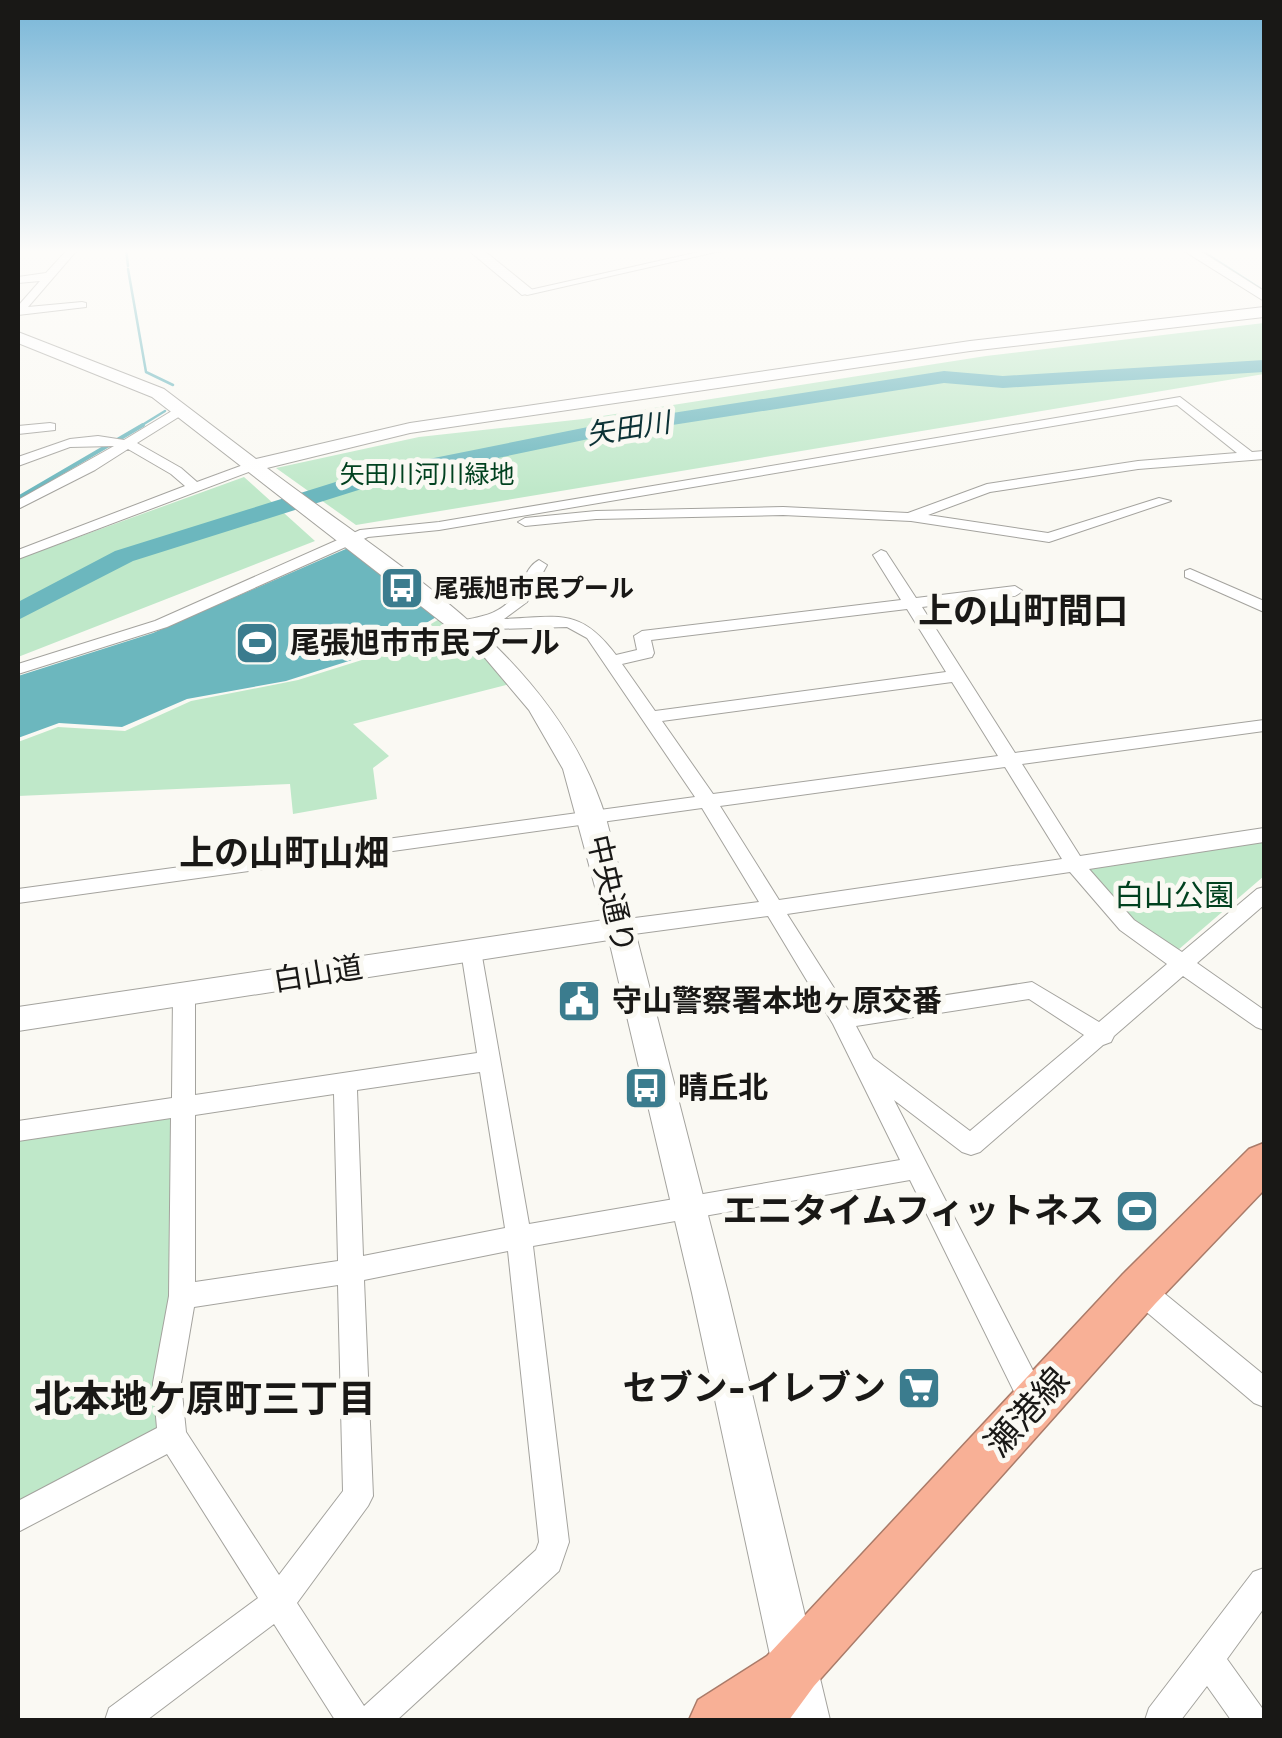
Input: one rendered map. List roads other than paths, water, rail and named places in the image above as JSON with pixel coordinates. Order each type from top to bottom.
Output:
[{"type":"highway","name":"瀬港線","points":[[754,1720],[794,1666],[1139,1289],[1264,1162]]},
{"type":"highway","name":"瀬港線","points":[[718,1720],[794,1666]]},
{"type":"street","points":[[18,554],[257,467],[410,428],[1106,330]]},
{"type":"street","name":"中央通り","points":[[18,337],[127,378],[180,410],[346,537],[475,623],[556,728],[577,769],[593,818],[808,1720]]},
{"type":"street","points":[[439,526],[1180,402],[1247,454]]},
{"type":"street","points":[[18,504],[180,410]]},
{"type":"street","points":[[18,430],[50,427]]},
{"type":"street","points":[[18,462],[55,447],[97,438],[121,443],[176,471],[196,489]]},
{"type":"street","points":[[910,517],[988,488],[1118,467],[1264,455]]},
{"type":"street","points":[[18,669],[161,624],[346,537],[365,533],[596,515],[783,511],[910,517],[1049,538],[1164,501]]},
{"type":"street","points":[[881,555],[1074,864],[1127,924],[1264,1021]]},
{"type":"street","points":[[475,623],[521,599],[539,565]]},
{"type":"street","points":[[1190,574],[1264,607]]},
{"type":"street","points":[[612,660],[646,652],[642,636],[1015,591]]},
{"type":"street","points":[[475,623],[570,622],[593,635],[612,660],[774,905],[842,1020],[1035,1404]]},
{"type":"street","points":[[651,718],[958,676]]},
{"type":"street","points":[[18,896],[1264,725]]},
{"type":"street","points":[[618,928],[1264,835]]},
{"type":"street","points":[[860,1060],[971,1145],[1103,1036],[1264,894]]},
{"type":"street","name":"白山道","points":[[18,1019],[618,928]]},
{"type":"street","points":[[373,1720],[548,1560],[554,1542],[518,1238],[472,950]]},
{"type":"street","points":[[842,1020],[1032,990],[1103,1036]]},
{"type":"street","points":[[184,994],[182,1296],[168,1383],[172,1436],[354,1720]]},
{"type":"street","points":[[18,1131],[489,1061]]},
{"type":"street","points":[[121,1720],[279,1601],[358,1496],[345,1082]]},
{"type":"street","points":[[182,1296],[349,1271],[631,1215],[915,1168]]},
{"type":"street","points":[[1139,1289],[1264,1393]]},
{"type":"street","points":[[18,1517],[172,1436]]},
{"type":"street","points":[[1161,1720],[1264,1583]]},
{"type":"street","points":[[1208,1660],[1250,1720]]},
{"type":"water","name":"尾張旭市市民プール","points":[[348,548],[438,616],[377,652],[286,681],[187,699],[122,727],[59,723],[18,738],[18,676],[153,633]]},
{"type":"waterway","points":[[139,330],[146,372],[173,385]]},
{"type":"waterway","name":"矢田川","points":[[18,612],[124,556],[382,475],[608,429],[944,377],[1003,382],[1264,366]]},
{"type":"waterway","points":[[139,427],[165,411]]},
{"type":"waterway","points":[[18,498],[143,425]]},
{"type":"place","name":"尾張旭市民プール","points":[[402,588]]},
{"type":"place","name":"尾張旭市市民プール","points":[[257,643]]},
{"type":"place","name":"守山警察署本地ヶ原交番","points":[[579,1001]]},
{"type":"place","name":"晴丘北","points":[[646,1088]]},
{"type":"place","name":"エニタイムフィットネス","points":[[1137,1211]]},
{"type":"place","name":"セブン-イレブン","points":[[919,1388]]},
{"type":"district","name":"上の山町間口","points":[[1023,611]]},
{"type":"district","name":"上の山町山畑","points":[[284,853]]},
{"type":"district","name":"北本地ケ原町三丁目","points":[[205,1399]]},
{"type":"park label","name":"矢田川河川緑地","points":[[427,474]]},
{"type":"park label","name":"白山公園","points":[[1174,896]]}]
